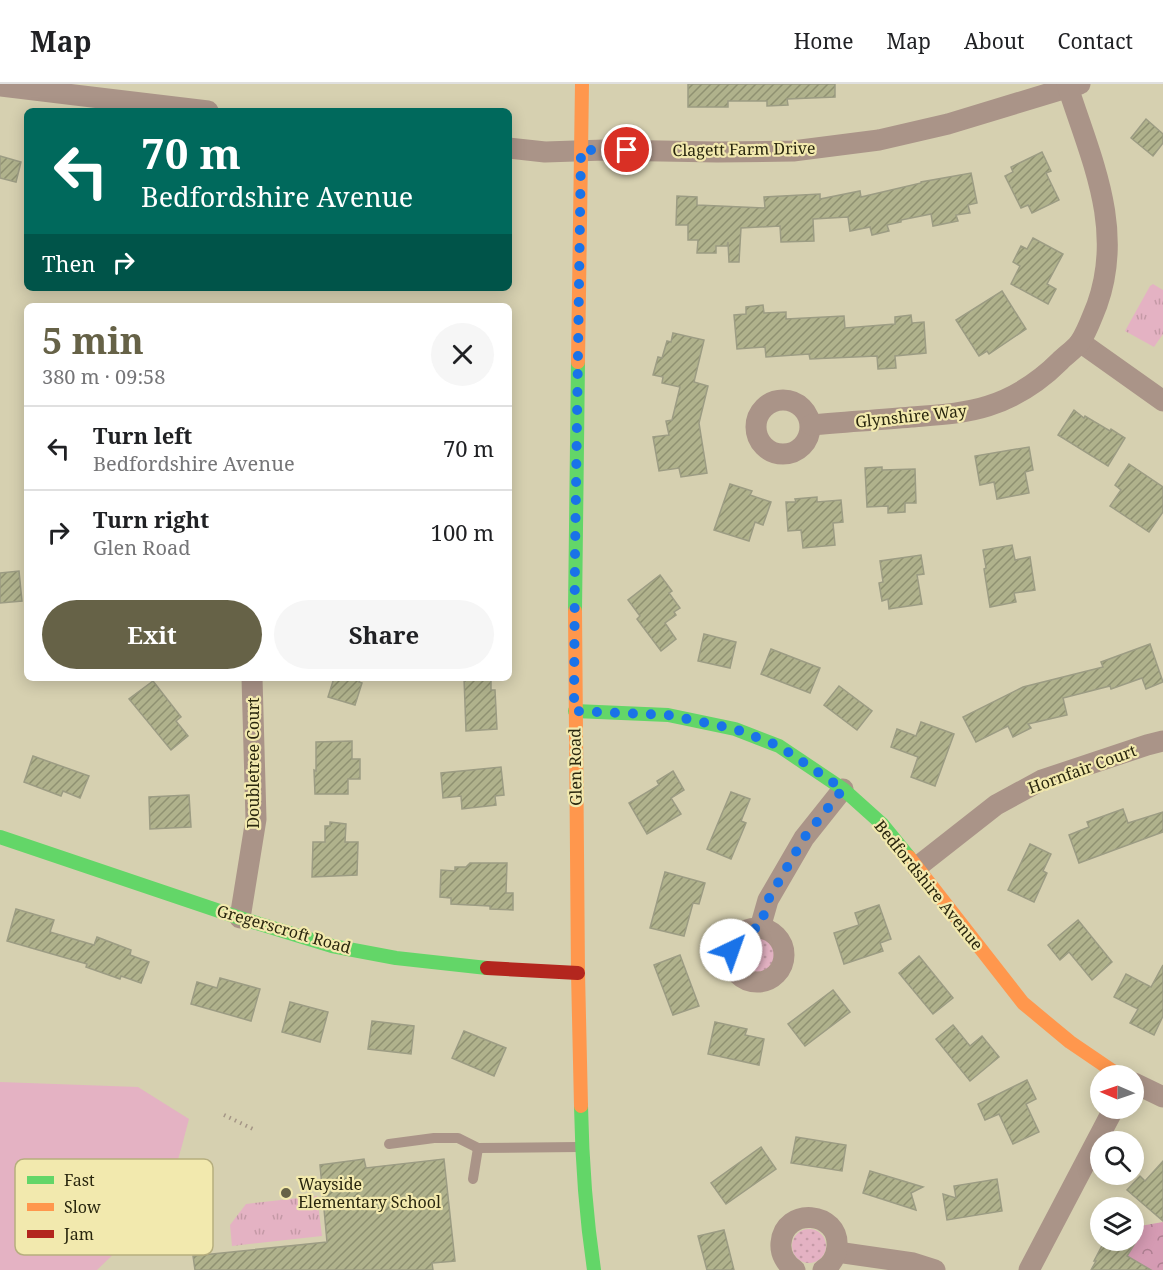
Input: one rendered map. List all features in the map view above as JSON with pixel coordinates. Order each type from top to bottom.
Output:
[{"type":"street","name":"Glen Road","points":[[582,84],[574,711],[582,1147],[589,1238],[594,1270]]},
{"type":"street","name":"Clagett Farm Drive","points":[[512,148],[545,152],[581,150],[793,151],[879,140],[948,124],[1071,85]]},
{"type":"street","name":"Glynshire Way","points":[[811,425],[950,414],[987,407],[1019,394],[1045,376],[1080,342],[1103,286],[1108,250],[1106,214],[1100,184],[1071,85]]},
{"type":"street","points":[[0,86],[183,108]]},
{"type":"street","points":[[1080,342],[1163,401]]},
{"type":"street","name":"Doubletree Court","points":[[240,918],[256,819],[252,681]]},
{"type":"street","name":"Bedfordshire Avenue","points":[[574,711],[668,715],[735,729],[779,746],[843,789],[882,824],[1023,1003],[1070,1042],[1104,1065]]},
{"type":"street","name":"Hornfair Court","points":[[917,867],[996,805],[1042,780],[1163,741]]},
{"type":"street","points":[[760,928],[768,900],[804,838],[843,789]]},
{"type":"street","name":"Gregerscroft Road","points":[[0,837],[240,918],[332,946],[396,958],[485,968],[578,973]]},
{"type":"street","points":[[1144,1087],[1163,1096]]},
{"type":"street","points":[[1029,1270],[1108,1119]]},
{"type":"street","points":[[795,1270],[784,1258],[781,1240],[790,1224],[806,1217],[815,1217],[824,1221],[835,1234],[837,1252],[833,1261],[823,1270]]},
{"type":"street","points":[[837,1252],[913,1263],[935,1270]]},
{"type":"lane","points":[[389,1144],[434,1138],[458,1138],[478,1148],[582,1147]]},
{"type":"lane","points":[[473,1179],[478,1148]]},
{"type":"path","points":[[224,1115],[253,1130]]},
{"type":"green space","points":[[1153,284],[1163,290],[1163,334],[1154,347],[1125,331]]},
{"type":"green space","points":[[757,938],[769,943],[774,955],[769,967],[757,972],[745,967],[740,955],[745,943]]},
{"type":"green space","points":[[0,1082],[138,1087],[189,1119],[178,1159],[15,1159],[15,1255],[113,1255],[97,1270],[0,1270]]},
{"type":"green space","points":[[317,1196],[322,1236],[232,1246],[230,1225],[246,1204]]},
{"type":"green space","points":[[1163,1222],[1163,1270],[1120,1270],[1129,1251],[1144,1251],[1144,1225]]},
{"type":"green space","points":[[809,1229],[821,1234],[826,1246],[821,1258],[809,1263],[797,1258],[792,1246],[797,1234]]},
{"type":"building","points":[[688,84],[835,84],[835,97],[787,99],[788,105],[767,106],[767,101],[728,101],[728,107],[688,107]]},
{"type":"building","points":[[1146,119],[1163,134],[1163,143],[1153,156],[1131,138]]},
{"type":"building","points":[[1042,152],[1051,171],[1046,173],[1059,200],[1032,213],[1028,205],[1021,208],[1005,176],[1013,172],[1011,167]]},
{"type":"building","points":[[0,156],[21,162],[16,182],[0,178]]},
{"type":"building","points":[[971,173],[977,203],[968,205],[970,213],[956,215],[958,221],[933,226],[931,214],[901,220],[901,222],[887,225],[889,231],[872,235],[870,227],[850,231],[848,217],[813,219],[814,241],[781,242],[780,226],[741,228],[739,262],[729,262],[728,242],[727,246],[716,246],[716,253],[697,253],[698,240],[688,240],[688,225],[676,225],[677,196],[697,197],[697,205],[765,208],[764,197],[820,194],[820,199],[860,191],[861,197],[921,182]]},
{"type":"building","points":[[1033,238],[1063,254],[1047,284],[1056,289],[1048,304],[1011,284],[1020,266],[1013,262],[1021,246],[1027,249]]},
{"type":"building","points":[[1002,291],[1026,329],[989,354],[987,351],[979,356],[956,320]]},
{"type":"building","points":[[763,305],[764,313],[786,312],[786,319],[844,316],[845,328],[895,324],[895,317],[911,315],[912,323],[924,322],[926,353],[895,356],[896,368],[878,369],[877,356],[810,359],[809,354],[766,357],[765,347],[737,349],[734,315],[746,314],[746,307]]},
{"type":"building","points":[[673,333],[704,340],[694,382],[708,386],[699,423],[707,473],[681,477],[679,468],[659,471],[653,437],[669,435],[666,421],[672,420],[680,387],[662,383],[663,377],[653,375],[658,357],[662,358],[667,341],[671,342]]},
{"type":"building","points":[[1074,410],[1084,418],[1085,416],[1125,438],[1108,466],[1058,435]]},
{"type":"building","points":[[1029,447],[1033,470],[1025,472],[1029,493],[997,499],[994,482],[980,485],[975,456]]},
{"type":"building","points":[[1129,464],[1163,487],[1163,512],[1149,532],[1110,506],[1121,490],[1115,485]]},
{"type":"building","points":[[882,467],[882,470],[915,469],[916,503],[905,503],[905,512],[888,513],[888,506],[867,507],[865,468]]},
{"type":"building","points":[[730,484],[752,491],[750,495],[771,502],[763,525],[755,522],[749,541],[714,530]]},
{"type":"building","points":[[817,497],[817,502],[841,500],[843,522],[833,523],[835,545],[803,548],[801,530],[788,531],[786,502]]},
{"type":"building","points":[[1012,545],[1015,560],[1030,557],[1035,590],[1014,593],[1016,602],[990,607],[983,550]]},
{"type":"building","points":[[921,555],[924,574],[917,575],[922,604],[889,609],[888,599],[882,601],[879,583],[883,582],[880,561]]},
{"type":"building","points":[[19,571],[22,601],[0,603],[0,573]]},
{"type":"building","points":[[660,575],[672,591],[669,593],[680,608],[674,612],[676,615],[665,623],[676,639],[661,651],[637,619],[640,616],[628,600]]},
{"type":"building","points":[[704,634],[736,642],[730,668],[698,661]]},
{"type":"building","points":[[1150,644],[1163,682],[1146,689],[1142,678],[1111,689],[1110,686],[1063,698],[1067,715],[1028,724],[1031,728],[1013,737],[1008,726],[976,742],[963,717],[1023,687],[1103,667],[1101,662]]},
{"type":"building","points":[[771,649],[820,668],[810,693],[761,674]]},
{"type":"building","points":[[153,681],[181,717],[176,721],[188,736],[171,750],[129,699]]},
{"type":"building","points":[[333,681],[359,681],[362,683],[355,705],[328,697]]},
{"type":"building","points":[[464,681],[491,681],[491,690],[495,690],[497,729],[466,731]]},
{"type":"building","points":[[839,686],[872,711],[857,730],[824,705]]},
{"type":"building","points":[[921,722],[954,734],[935,786],[911,777],[918,757],[891,747],[897,729],[916,736]]},
{"type":"building","points":[[352,741],[352,759],[360,759],[360,779],[348,779],[348,794],[315,794],[316,742]]},
{"type":"building","points":[[33,756],[89,776],[80,798],[63,791],[61,796],[24,782]]},
{"type":"building","points":[[501,767],[504,795],[495,796],[496,805],[462,809],[461,796],[443,798],[441,773]]},
{"type":"building","points":[[673,771],[684,790],[671,798],[681,814],[647,834],[629,803],[659,785],[657,781]]},
{"type":"building","points":[[731,792],[750,799],[741,821],[746,823],[731,859],[707,849]]},
{"type":"building","points":[[189,795],[191,827],[150,829],[149,797]]},
{"type":"building","points":[[1123,809],[1128,823],[1163,812],[1163,832],[1079,863],[1069,835],[1089,827],[1087,822]]},
{"type":"building","points":[[330,822],[346,824],[345,842],[358,842],[357,875],[312,877],[313,842],[325,842],[325,826],[330,826]]},
{"type":"building","points":[[1030,844],[1051,854],[1043,871],[1047,873],[1034,902],[1008,890]]},
{"type":"building","points":[[470,863],[507,863],[506,893],[513,893],[513,910],[451,904],[451,898],[440,897],[441,870],[455,871],[455,867],[466,867]]},
{"type":"building","points":[[665,872],[705,883],[699,904],[693,903],[684,936],[650,928]]},
{"type":"building","points":[[879,905],[891,939],[880,943],[883,951],[844,964],[834,933],[859,925],[855,913]]},
{"type":"building","points":[[16,909],[54,920],[50,932],[94,945],[97,937],[131,950],[130,955],[149,962],[141,983],[121,976],[120,979],[86,967],[87,964],[7,941]]},
{"type":"building","points":[[1078,920],[1112,962],[1092,980],[1069,952],[1060,960],[1048,945]]},
{"type":"building","points":[[680,955],[699,1006],[673,1015],[654,965]]},
{"type":"building","points":[[919,956],[953,998],[933,1014],[899,973]]},
{"type":"building","points":[[1163,965],[1163,1016],[1154,1035],[1130,1023],[1138,1009],[1114,997],[1126,974],[1151,987]]},
{"type":"building","points":[[220,978],[260,989],[251,1021],[191,1004],[197,982],[217,988]]},
{"type":"building","points":[[833,990],[850,1012],[805,1046],[788,1024]]},
{"type":"building","points":[[290,1002],[328,1012],[320,1042],[282,1032]]},
{"type":"building","points":[[372,1021],[414,1026],[411,1054],[368,1049]]},
{"type":"building","points":[[715,1022],[747,1029],[745,1035],[764,1039],[759,1065],[708,1054]]},
{"type":"building","points":[[953,1025],[970,1046],[982,1036],[999,1057],[970,1081],[936,1039]]},
{"type":"building","points":[[464,1031],[506,1048],[494,1076],[452,1058]]},
{"type":"building","points":[[1027,1080],[1036,1099],[1026,1104],[1039,1132],[1013,1144],[999,1114],[985,1120],[978,1104]]},
{"type":"building","points":[[796,1137],[846,1145],[842,1171],[791,1163]]},
{"type":"building","points":[[761,1147],[776,1169],[726,1204],[711,1183]]},
{"type":"building","points":[[364,1159],[366,1168],[444,1159],[455,1261],[432,1263],[433,1270],[195,1270],[193,1256],[327,1242],[320,1165]]},
{"type":"building","points":[[1163,1161],[1163,1221],[1144,1205],[1144,1197],[1135,1197],[1127,1190],[1132,1185],[1144,1185]]},
{"type":"building","points":[[870,1171],[923,1187],[911,1193],[916,1210],[863,1193]]},
{"type":"building","points":[[997,1179],[1002,1211],[947,1220],[943,1194],[956,1198],[954,1186]]},
{"type":"building","points":[[724,1230],[734,1270],[707,1270],[698,1236]]},
{"type":"building","points":[[1099,1251],[1130,1251],[1127,1256],[1151,1270],[1091,1270],[1096,1261],[1094,1261]]},
{"type":"traffic: fast","points":[[575,611],[578,362]]},
{"type":"traffic: fast","points":[[575,711],[668,715],[735,729],[779,746],[843,789],[882,824],[909,857]]},
{"type":"traffic: fast","points":[[0,837],[240,918],[332,946],[396,958],[487,968]]},
{"type":"traffic: fast","points":[[581,1106],[585,1188],[594,1270]]},
{"type":"traffic: slow","points":[[578,362],[582,84]]},
{"type":"traffic: slow","points":[[575,611],[581,1106]]},
{"type":"traffic: slow","points":[[909,857],[1023,1003],[1070,1042],[1104,1065]]},
{"type":"traffic: jam","points":[[487,968],[578,973]]},
{"type":"place","name":"Wayside Elementary School","points":[[286,1193]]},
{"type":"route","points":[[627,150],[581,150],[574,711],[668,715],[735,729],[779,746],[843,789],[804,838],[768,900],[760,928],[744,931],[733,943],[731,950]]}]
